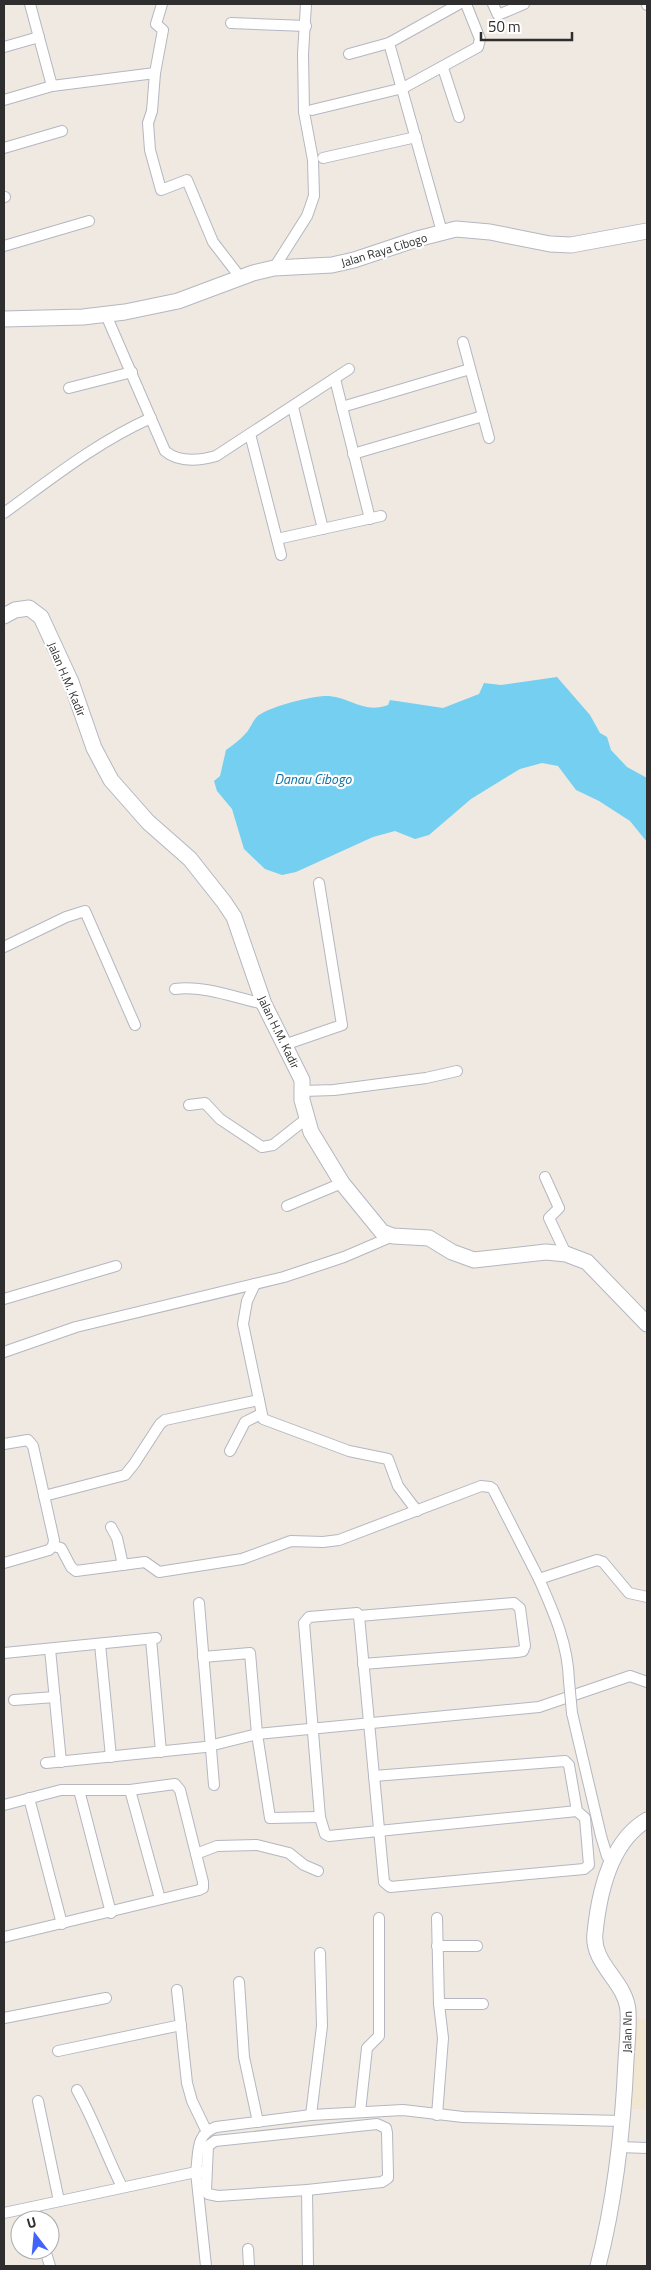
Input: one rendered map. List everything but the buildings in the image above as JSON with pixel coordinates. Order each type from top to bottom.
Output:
[{"type":"street","points":[[30,4],[52,86]]},
{"type":"street","points":[[162,4],[156,24],[163,30],[155,73],[152,111],[148,123],[150,150],[161,190],[187,180],[213,242],[240,277]]},
{"type":"street","points":[[274,268],[307,216],[314,196],[314,160],[304,112],[303,54],[306,4]]},
{"type":"street","points":[[349,54],[389,43],[459,4]]},
{"type":"street","points":[[312,110],[403,88],[443,68],[480,45],[480,39],[466,4]]},
{"type":"street","points":[[493,4],[498,15],[524,4]]},
{"type":"street","points":[[231,23],[306,26]]},
{"type":"street","points":[[4,47],[39,37]]},
{"type":"street","points":[[389,43],[442,232]]},
{"type":"street","points":[[443,68],[459,117]]},
{"type":"street","points":[[4,100],[52,86],[155,73]]},
{"type":"street","points":[[4,148],[62,131]]},
{"type":"street","points":[[323,158],[416,137]]},
{"type":"street","points":[[4,246],[89,221]]},
{"type":"street","name":"Jalan Raya Cibogo","points":[[4,319],[106,315],[178,301],[240,277],[274,268],[332,265],[354,260],[442,232],[470,229],[550,244],[571,245],[647,231]]},
{"type":"street","points":[[106,315],[132,372],[164,452],[171,457],[179,459],[197,460],[216,456],[349,369]]},
{"type":"street","points":[[463,342],[489,438]]},
{"type":"street","points":[[342,407],[470,369]]},
{"type":"street","points":[[70,388],[132,372]]},
{"type":"street","points":[[335,379],[370,519]]},
{"type":"street","points":[[292,407],[323,529]]},
{"type":"street","points":[[353,454],[483,416]]},
{"type":"street","points":[[4,513],[94,448],[121,431],[151,418]]},
{"type":"street","points":[[250,434],[281,555]]},
{"type":"street","points":[[277,540],[381,516]]},
{"type":"street","name":"Jalan H.M. Kadir","points":[[4,613],[29,608],[40,617],[71,682],[94,748],[111,780],[148,822],[190,859],[224,902],[240,932],[264,1004],[302,1080],[302,1100],[311,1132],[342,1183],[382,1232],[393,1236]]},
{"type":"street","points":[[284,1045],[342,1025],[319,883]]},
{"type":"street","points":[[4,948],[66,917],[85,911],[135,1025]]},
{"type":"street","points":[[175,989],[191,988],[264,1004]]},
{"type":"street","points":[[302,1091],[334,1090],[426,1078],[457,1071]]},
{"type":"street","points":[[189,1105],[205,1103],[220,1119],[262,1147],[273,1145],[306,1118]]},
{"type":"street","points":[[545,1177],[559,1208],[549,1218],[566,1254]]},
{"type":"street","points":[[287,1206],[342,1183]]},
{"type":"street","points":[[4,1352],[76,1327],[255,1284],[344,1257],[393,1236],[429,1238],[452,1252],[474,1260],[546,1252],[566,1254],[587,1262],[647,1324]]},
{"type":"street","points":[[4,1299],[116,1266]]},
{"type":"street","points":[[255,1284],[247,1301],[243,1324],[261,1414],[266,1422],[349,1450],[388,1459],[398,1486],[417,1511]]},
{"type":"street","points":[[44,1496],[125,1475],[160,1424],[165,1420],[259,1400]]},
{"type":"street","points":[[230,1451],[245,1422],[261,1414]]},
{"type":"street","points":[[4,1444],[28,1440],[33,1446],[54,1546]]},
{"type":"street","points":[[54,1546],[61,1548],[71,1567],[76,1571],[148,1563],[160,1572],[242,1558],[291,1542],[339,1540],[481,1486],[490,1487],[539,1579],[560,1626],[570,1681],[572,1713],[600,1836],[612,1864]]},
{"type":"street","points":[[112,1526],[117,1538],[123,1565]]},
{"type":"street","points":[[4,1563],[49,1550],[54,1546]]},
{"type":"street","points":[[539,1579],[597,1560],[603,1562],[629,1593],[647,1597]]},
{"type":"street","points":[[199,1603],[214,1785]]},
{"type":"street","points":[[363,1664],[523,1651],[525,1646],[520,1608],[514,1603],[359,1616],[357,1614],[309,1617],[304,1623],[320,1817],[322,1830],[329,1836],[577,1811]]},
{"type":"street","points":[[359,1616],[370,1723],[374,1776],[384,1882],[390,1887],[584,1869],[589,1865],[585,1818],[577,1811],[569,1765],[565,1761],[374,1776]]},
{"type":"street","points":[[4,1653],[154,1638],[161,1752]]},
{"type":"street","points":[[100,1644],[111,1757]]},
{"type":"street","points":[[50,1649],[61,1762]]},
{"type":"street","points":[[203,1657],[250,1653],[257,1734],[270,1818],[320,1817]]},
{"type":"street","points":[[46,1763],[211,1746],[257,1734],[539,1707],[630,1676],[647,1682]]},
{"type":"street","points":[[14,1700],[55,1697]]},
{"type":"street","points":[[4,1805],[61,1790],[130,1790],[175,1784],[178,1786],[203,1888],[111,1913],[4,1937]]},
{"type":"street","points":[[79,1790],[111,1913]]},
{"type":"street","points":[[130,1790],[160,1899]]},
{"type":"street","points":[[28,1798],[62,1924]]},
{"type":"street","name":"Jalan Nn","points":[[598,2266],[607,2225],[619,2147],[628,2011],[622,1992],[604,1967],[594,1935],[600,1903],[612,1864],[622,1842],[629,1833],[647,1820]]},
{"type":"street","points":[[196,1854],[217,1846],[257,1845],[289,1853],[304,1865],[318,1870]]},
{"type":"street","points":[[360,2112],[367,2048],[379,2036],[378,1918]]},
{"type":"street","points":[[436,1918],[439,2004],[443,2038],[437,2115]]},
{"type":"street","points":[[437,1946],[477,1946]]},
{"type":"street","points":[[311,2115],[322,2026],[320,1953]]},
{"type":"street","points":[[239,1982],[244,2058],[258,2122]]},
{"type":"street","points":[[177,1990],[187,2083],[192,2101],[206,2130]]},
{"type":"street","points":[[4,2018],[106,1998]]},
{"type":"street","points":[[439,2004],[483,2004]]},
{"type":"street","points":[[58,2051],[181,2024]]},
{"type":"street","points":[[77,2090],[92,2116],[122,2187]]},
{"type":"street","points":[[38,2101],[59,2201]]},
{"type":"street","points":[[206,2266],[201,2137],[206,2130],[311,2115],[403,2110],[463,2117],[622,2121]]},
{"type":"street","points":[[377,2124],[386,2128],[388,2174],[386,2180],[307,2190],[211,2195],[206,2190],[201,2172],[208,2146],[215,2141],[377,2124]]},
{"type":"street","points":[[619,2147],[647,2148]]},
{"type":"street","points":[[4,2213],[201,2172]]},
{"type":"street","points":[[307,2190],[308,2266]]},
{"type":"street","points":[[248,2249],[250,2266]]},
{"type":"shaded area","points":[[632,2018],[647,2019],[647,2109],[630,2109]]},
{"type":"water","name":"Danau Cibogo","points":[[557,677],[590,715],[600,733],[607,737],[611,750],[627,767],[647,778],[647,842],[630,821],[599,801],[576,790],[558,766],[542,763],[520,769],[471,799],[429,835],[415,839],[395,831],[373,837],[296,872],[282,875],[265,869],[244,849],[232,809],[217,791],[214,781],[220,776],[226,750],[244,736],[259,715],[283,705],[314,697],[329,696],[372,708],[388,705],[390,700],[443,708],[479,694],[484,683],[501,685]]}]
